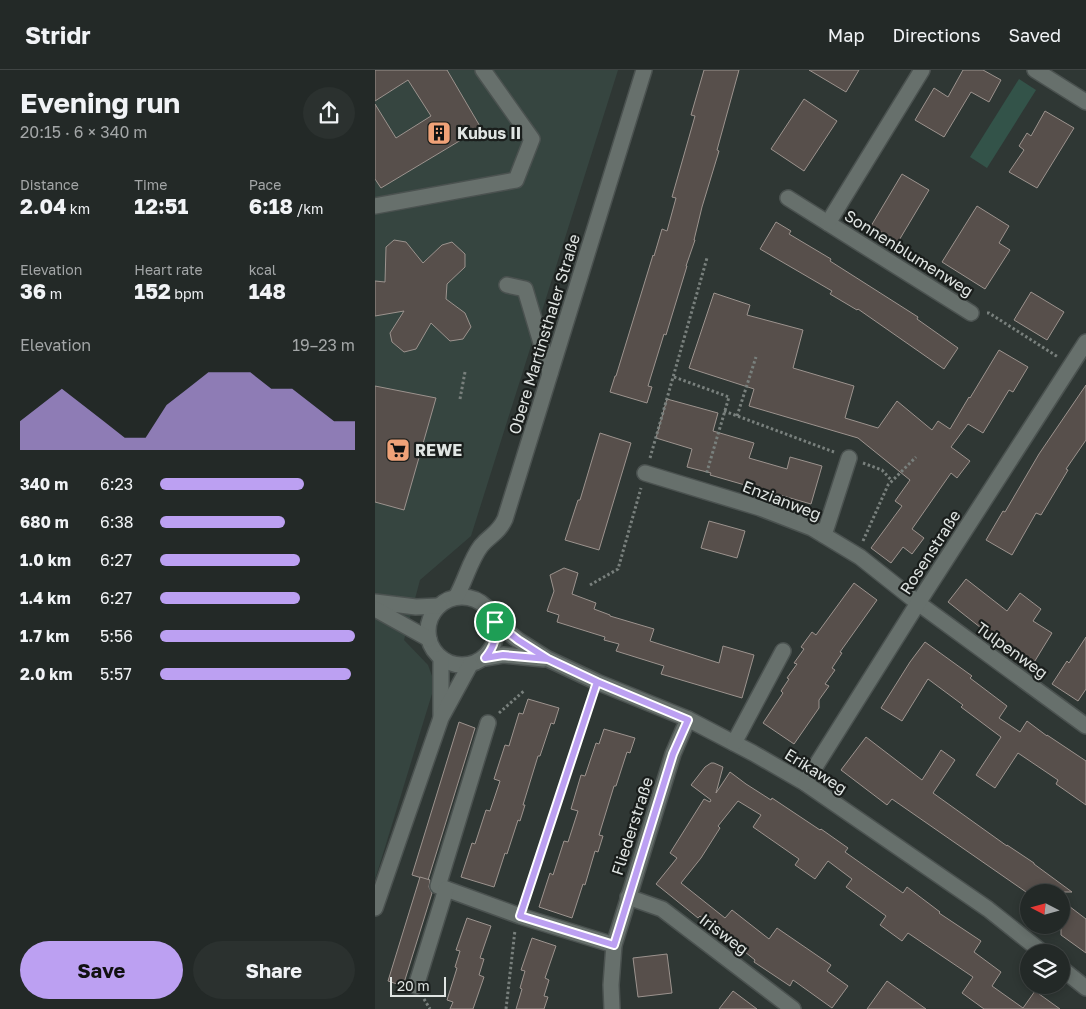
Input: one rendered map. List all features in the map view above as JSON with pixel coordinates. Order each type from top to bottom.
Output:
[{"type":"street","points":[[375,206],[516,180],[532,139],[483,70]]},
{"type":"street","name":"Obere Martinsthaler Straße","points":[[456,598],[481,546],[497,532],[505,519],[644,70]]},
{"type":"street","name":"Sonnenblumenweg","points":[[828,223],[921,70]]},
{"type":"street","points":[[1035,70],[1086,102]]},
{"type":"street","name":"Sonnenblumenweg","points":[[788,198],[971,313]]},
{"type":"street","points":[[507,286],[525,289],[550,373]]},
{"type":"street","name":"Rosenstraße","points":[[805,782],[1086,342]]},
{"type":"street","points":[[825,535],[849,458]]},
{"type":"street","name":"Enzianweg","points":[[645,473],[759,508],[812,528],[857,555],[918,603]]},
{"type":"street","points":[[467,597],[485,605],[495,622],[497,632],[491,650],[485,658],[470,665],[455,665],[447,662],[435,653],[429,639],[429,621],[433,613],[447,600],[456,598],[467,597]]},
{"type":"street","points":[[375,602],[439,606]]},
{"type":"street","name":"Tulpenweg","points":[[918,603],[1086,726]]},
{"type":"street","points":[[375,609],[429,639]]},
{"type":"street","name":"Erikaweg","points":[[495,622],[518,640],[548,659],[597,682],[688,720],[805,782],[988,910],[1032,944]]},
{"type":"street","points":[[734,743],[783,651]]},
{"type":"street","name":"Erikaweg","points":[[485,658],[503,655],[548,659]]},
{"type":"street","points":[[441,658],[441,718]]},
{"type":"street","points":[[375,908],[441,718],[470,665]]},
{"type":"street","name":"Fliederstraße","points":[[612,1009],[611,985],[614,945],[673,754],[688,720]]},
{"type":"street","points":[[488,723],[438,886],[520,916],[614,945]]},
{"type":"street","points":[[416,986],[446,889]]},
{"type":"street","name":"Irisweg","points":[[628,897],[662,909],[793,1009]]},
{"type":"street","points":[[1070,975],[1086,988]]},
{"type":"path","points":[[590,585],[618,569],[707,258]]},
{"type":"path","points":[[971,313],[989,313],[1072,365]]},
{"type":"path","points":[[737,416],[756,357]]},
{"type":"path","points":[[460,398],[465,372]]},
{"type":"path","points":[[674,376],[729,397],[701,491]]},
{"type":"path","points":[[724,411],[882,470],[892,481]]},
{"type":"path","points":[[857,555],[888,485],[916,457]]},
{"type":"path","points":[[506,1009],[516,923],[520,916],[597,682]]},
{"type":"path","points":[[488,723],[525,690]]},
{"type":"shaded area","points":[[375,70],[618,70],[471,536],[420,580],[404,640],[428,665],[435,684],[375,880]]},
{"type":"green space","points":[[1019,79],[1036,90],[987,168],[970,157]]},
{"type":"building","name":"Kubus II","points":[[375,70],[447,70],[481,128],[381,188],[375,179],[375,104],[396,138],[431,116],[408,80],[375,101]]},
{"type":"building","points":[[704,70],[739,70],[695,240],[666,335],[664,334],[648,386],[652,387],[647,403],[610,392],[662,229],[667,231],[676,198],[672,197],[695,116],[691,115]]},
{"type":"building","points":[[809,70],[859,70],[846,92]]},
{"type":"building","points":[[963,70],[983,70],[1001,80],[989,102],[971,92],[944,137],[915,120],[934,88],[948,97]]},
{"type":"building","points":[[804,99],[837,121],[804,171],[771,149]]},
{"type":"building","points":[[1045,111],[1074,128],[1037,188],[1009,172],[1024,150],[1019,146],[1027,133],[1031,136]]},
{"type":"building","points":[[902,174],[929,190],[898,242],[871,226]]},
{"type":"building","points":[[977,206],[1009,226],[999,243],[1010,250],[985,289],[942,262]]},
{"type":"building","points":[[776,222],[791,231],[789,234],[831,259],[830,261],[918,317],[917,319],[958,348],[944,369],[858,309],[830,294],[832,291],[760,249]]},
{"type":"building","points":[[394,240],[406,242],[423,263],[442,245],[452,242],[465,254],[465,267],[447,284],[446,299],[465,313],[471,327],[463,339],[450,341],[431,323],[416,349],[404,352],[392,342],[390,333],[404,311],[375,316],[375,281],[385,282],[386,247]]},
{"type":"building","points":[[1031,292],[1064,312],[1047,340],[1014,320]]},
{"type":"building","points":[[714,293],[750,305],[747,315],[803,330],[793,368],[854,386],[845,418],[878,428],[897,401],[932,430],[938,421],[950,429],[999,350],[1028,367],[1013,392],[1009,390],[983,433],[968,424],[951,447],[970,461],[957,478],[951,473],[912,529],[924,538],[912,554],[903,547],[891,563],[871,548],[902,506],[895,501],[910,480],[858,438],[749,406],[754,389],[689,368]]},
{"type":"building","points":[[1086,385],[1086,440],[1066,469],[1068,470],[1041,515],[1036,513],[1012,555],[986,540],[1039,454]]},
{"type":"building","name":"REWE","points":[[375,386],[436,398],[404,510],[375,502]]},
{"type":"building","points":[[667,399],[718,413],[713,431],[754,443],[749,458],[787,469],[790,457],[822,466],[811,504],[687,467],[692,449],[656,438]]},
{"type":"building","points":[[600,433],[631,443],[599,550],[565,540],[578,500],[580,500]]},
{"type":"building","points":[[709,521],[745,531],[737,558],[701,548]]},
{"type":"building","points":[[564,568],[578,573],[572,594],[596,603],[594,609],[610,616],[654,629],[650,641],[719,663],[723,646],[754,655],[742,698],[661,674],[664,666],[616,651],[619,644],[604,640],[605,637],[557,622],[559,615],[547,611],[554,591],[550,575]]},
{"type":"building","points":[[966,579],[1007,611],[1020,593],[1041,609],[1033,621],[1052,633],[1033,664],[1012,650],[1010,653],[988,638],[990,635],[948,602]]},
{"type":"building","points":[[854,583],[877,600],[840,652],[842,653],[832,668],[835,670],[825,684],[829,686],[819,700],[819,708],[794,744],[763,723],[783,693],[781,691],[789,679],[787,678],[797,664],[794,663],[804,649],[801,647],[812,632],[816,635]]},
{"type":"building","points":[[1086,637],[1086,689],[1078,701],[1052,684]]},
{"type":"building","points":[[925,642],[972,676],[970,678],[1007,706],[999,718],[1020,732],[1027,721],[1086,761],[1086,805],[1056,784],[1058,780],[1018,753],[995,788],[976,775],[1001,737],[928,679],[902,721],[881,708]]},
{"type":"building","points":[[528,699],[559,708],[554,724],[551,723],[540,756],[538,756],[520,821],[518,820],[494,887],[461,877],[472,843],[475,844],[486,810],[490,811],[500,781],[494,779],[505,745],[509,746],[519,713],[523,714]]},
{"type":"building","points":[[459,722],[475,728],[428,880],[412,875]]},
{"type":"building","points":[[604,729],[635,738],[630,753],[627,752],[616,786],[614,786],[599,835],[603,836],[598,852],[595,851],[585,885],[583,884],[572,918],[539,907],[550,873],[553,875],[564,841],[568,842],[578,811],[571,809],[581,775],[585,776],[596,743],[599,744]]},
{"type":"building","points":[[866,737],[922,780],[941,750],[955,760],[933,793],[1061,884],[1020,884],[1020,888],[892,799],[887,805],[841,770]]},
{"type":"building","points":[[714,763],[723,767],[716,793],[730,772],[771,800],[772,798],[821,829],[848,848],[845,852],[903,893],[907,887],[939,913],[981,941],[974,952],[1001,972],[992,986],[1023,1008],[1033,994],[1039,994],[1060,1009],[984,1009],[962,993],[973,977],[908,933],[902,941],[880,925],[886,916],[846,887],[852,879],[828,861],[815,879],[795,865],[799,859],[753,827],[761,815],[738,801],[718,826],[720,828],[701,858],[681,883],[725,918],[732,910],[769,939],[777,928],[831,965],[827,971],[848,986],[832,1008],[793,980],[790,986],[754,962],[755,960],[700,916],[698,918],[656,884],[677,858],[670,853],[704,799],[710,802],[711,800],[691,785],[705,767]]},
{"type":"building","points":[[420,877],[430,880],[429,887],[432,893],[403,986],[388,981]]},
{"type":"building","points":[[1070,907],[1086,919],[1086,953],[1061,935],[1070,934]]},
{"type":"building","points":[[467,918],[491,926],[480,958],[484,959],[479,975],[484,977],[473,1009],[450,1009],[453,1002],[447,1000],[460,951],[456,950]]},
{"type":"building","points":[[532,938],[556,946],[545,978],[549,980],[544,996],[548,997],[544,1009],[516,1009],[525,971],[521,970]]},
{"type":"building","points":[[667,954],[672,993],[638,997],[633,958]]},
{"type":"building","points":[[887,981],[926,1009],[867,1009]]},
{"type":"building","points":[[733,991],[757,1009],[719,1009]]},
{"type":"place","name":"Kubus II","points":[[439,133]]},
{"type":"place","name":"REWE","points":[[398,450]]},
{"type":"route","points":[[495,622],[497,632],[495,642],[485,658],[503,655],[548,659],[597,682],[688,720],[673,754],[614,945],[520,916],[597,682],[548,659],[506,632],[495,622]]}]
